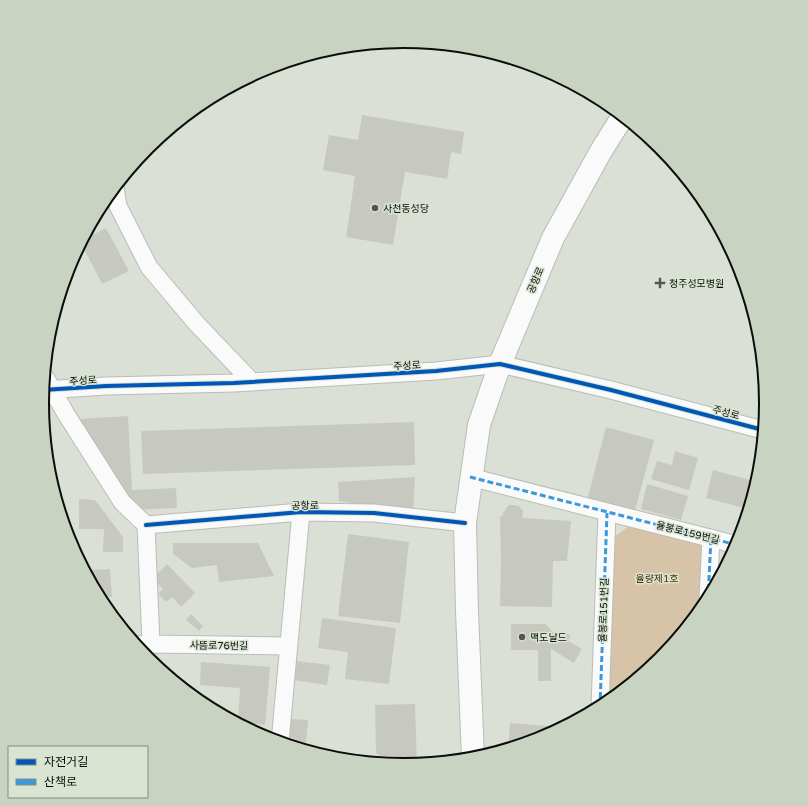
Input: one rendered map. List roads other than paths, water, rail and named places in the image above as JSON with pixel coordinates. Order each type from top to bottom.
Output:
[{"type":"main road","name":"공항로","points":[[473,751],[465,523],[470,478],[479,425],[500,364],[553,238],[601,151],[620,121]]},
{"type":"street","points":[[116,195],[118,206],[149,267],[196,323],[252,382]]},
{"type":"street","name":"주성로","points":[[50,386],[252,382],[429,371],[500,364],[611,390],[758,429]]},
{"type":"street","name":"주성로","points":[[50,390],[122,502],[146,525]]},
{"type":"street","points":[[470,478],[607,513]]},
{"type":"street","points":[[281,736],[301,512]]},
{"type":"street","name":"공항로","points":[[146,525],[301,512],[374,513],[465,523]]},
{"type":"street","name":"율봉로159번길","points":[[607,513],[730,542]]},
{"type":"street","name":"율봉로151번길","points":[[600,698],[607,513]]},
{"type":"street","name":"사뜸로76번길","points":[[143,643],[146,525]]},
{"type":"street","points":[[709,585],[711,538]]},
{"type":"street","name":"사뜸로76번길","points":[[144,644],[288,646]]},
{"type":"place","name":"사천동성당","points":[[375,208]]},
{"type":"place","name":"청주성모병원","points":[[660,283]]},
{"type":"place","name":"맥도날드","points":[[522,637]]},
{"type":"park label","name":"율량제1호","points":[[657,578]]}]
